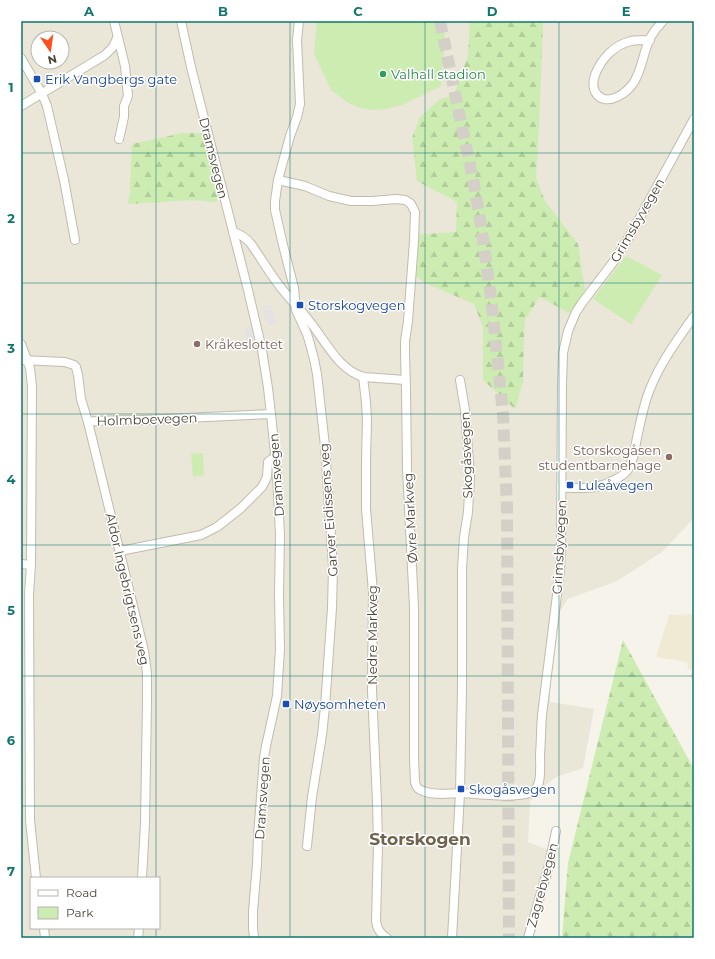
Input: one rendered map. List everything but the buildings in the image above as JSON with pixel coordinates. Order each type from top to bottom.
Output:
[{"type":"street","points":[[114,21],[125,66],[128,96],[124,106],[124,117],[119,139]]},
{"type":"street","name":"Dramsvegen","points":[[181,21],[262,350],[268,388],[277,474],[280,535],[279,670],[277,696],[264,758],[258,836],[258,864],[253,911],[254,938]]},
{"type":"street","name":"Garver Eidissens veg","points":[[299,21],[297,40],[300,104],[295,126],[290,136],[278,180],[275,200],[283,245],[294,288],[296,310],[307,334],[317,374],[325,446],[333,567],[325,707],[312,797],[308,846]]},
{"type":"street","points":[[650,40],[632,41],[608,54],[594,76],[594,90],[600,98],[609,100],[613,99],[624,93],[631,86],[637,76],[650,40],[656,28],[663,21]]},
{"type":"street","points":[[21,106],[105,55],[113,47],[117,38]]},
{"type":"street","points":[[21,58],[42,94],[47,106],[64,180],[75,240]]},
{"type":"street","name":"Grimsbyvegen","points":[[460,793],[500,796],[524,794],[532,792],[538,785],[540,772],[542,715],[560,570],[562,372],[563,353],[568,331],[582,302],[614,261],[632,232],[694,119]]},
{"type":"street","name":"Øvre Markveg","points":[[278,180],[304,186],[344,200],[363,201],[401,199],[411,204],[414,212],[415,222],[408,322],[405,341],[405,380],[407,469],[414,607],[415,782],[419,789],[428,793],[460,793]]},
{"type":"street","points":[[233,232],[240,234],[251,244],[285,294],[311,322],[337,358],[349,370],[363,377],[405,380]]},
{"type":"street","points":[[561,488],[594,488],[615,480],[628,470],[635,450],[642,416],[650,390],[667,356],[694,316]]},
{"type":"street","points":[[21,344],[24,360],[31,373],[32,386],[31,565],[29,594],[30,820],[36,877]]},
{"type":"street","name":"Holmboevegen","points":[[24,360],[65,362],[74,365],[77,372],[81,399],[88,422],[271,414]]},
{"type":"street","name":"Nedre Markveg","points":[[363,377],[366,395],[367,420],[366,508],[373,592],[372,690],[378,809],[376,921],[379,932],[387,938]]},
{"type":"street","name":"Skogåsvegen","points":[[452,938],[460,793],[462,569],[470,476],[465,410],[460,380]]},
{"type":"street","name":"Aldor Ingebrigtsens veg","points":[[88,422],[144,650],[147,673],[145,823],[142,877]]},
{"type":"street","points":[[120,551],[201,535],[217,527],[241,508],[262,487],[267,477],[268,462],[275,458]]},
{"type":"street","points":[[21,564],[31,565]]},
{"type":"street","name":"Zagrebvegen","points":[[528,938],[548,869],[556,831]]},
{"type":"shaded area","points":[[21,21],[694,21],[694,518],[662,552],[617,581],[568,599],[556,617],[550,667],[550,702],[594,709],[583,768],[556,777],[543,787],[538,796],[530,801],[528,842],[556,853],[531,938],[21,938]]},
{"type":"shaded area","points":[[261,305],[271,305],[277,324],[268,326]]},
{"type":"shaded area","points":[[251,325],[258,355],[249,350],[244,331],[247,326]]},
{"type":"shaded area","points":[[694,614],[694,679],[690,677],[693,670],[688,669],[687,662],[656,657],[669,615]]},
{"type":"green space","name":"Valhall stadion","points":[[317,21],[446,21],[441,86],[402,105],[386,109],[373,110],[360,108],[347,102],[331,90],[314,54]]},
{"type":"green space","points":[[470,21],[543,21],[536,178],[545,201],[578,244],[586,297],[569,313],[540,297],[525,320],[523,382],[515,409],[483,380],[483,327],[474,304],[425,283],[413,274],[412,235],[456,232],[457,202],[417,181],[412,138],[420,117],[439,100],[454,94],[468,56]]},
{"type":"green space","points":[[183,133],[202,133],[219,198],[216,202],[194,200],[128,204],[132,144]]},
{"type":"green space","points":[[626,256],[662,275],[631,324],[593,299]]},
{"type":"green space","points":[[203,453],[204,475],[193,477],[191,454]]},
{"type":"green space","points":[[623,640],[694,769],[694,938],[562,938],[568,863]]},
{"type":"tunnel","points":[[440,21],[481,225],[492,306],[503,414],[507,509],[509,938]]},
{"type":"place","name":"Valhall stadion","points":[[383,74]]},
{"type":"place","name":"Erik Vangbergs gate","points":[[37,79]]},
{"type":"place","name":"Storskogvegen","points":[[300,305]]},
{"type":"place","name":"Kråkeslottet","points":[[197,344]]},
{"type":"place","name":"Storskogåsen studentbarnehage","points":[[669,457]]},
{"type":"place","name":"Luleåvegen","points":[[570,485]]},
{"type":"place","name":"Nøysomheten","points":[[286,704]]},
{"type":"place","name":"Skogåsvegen","points":[[461,789]]},
{"type":"district","name":"Storskogen","points":[[420,839]]}]
